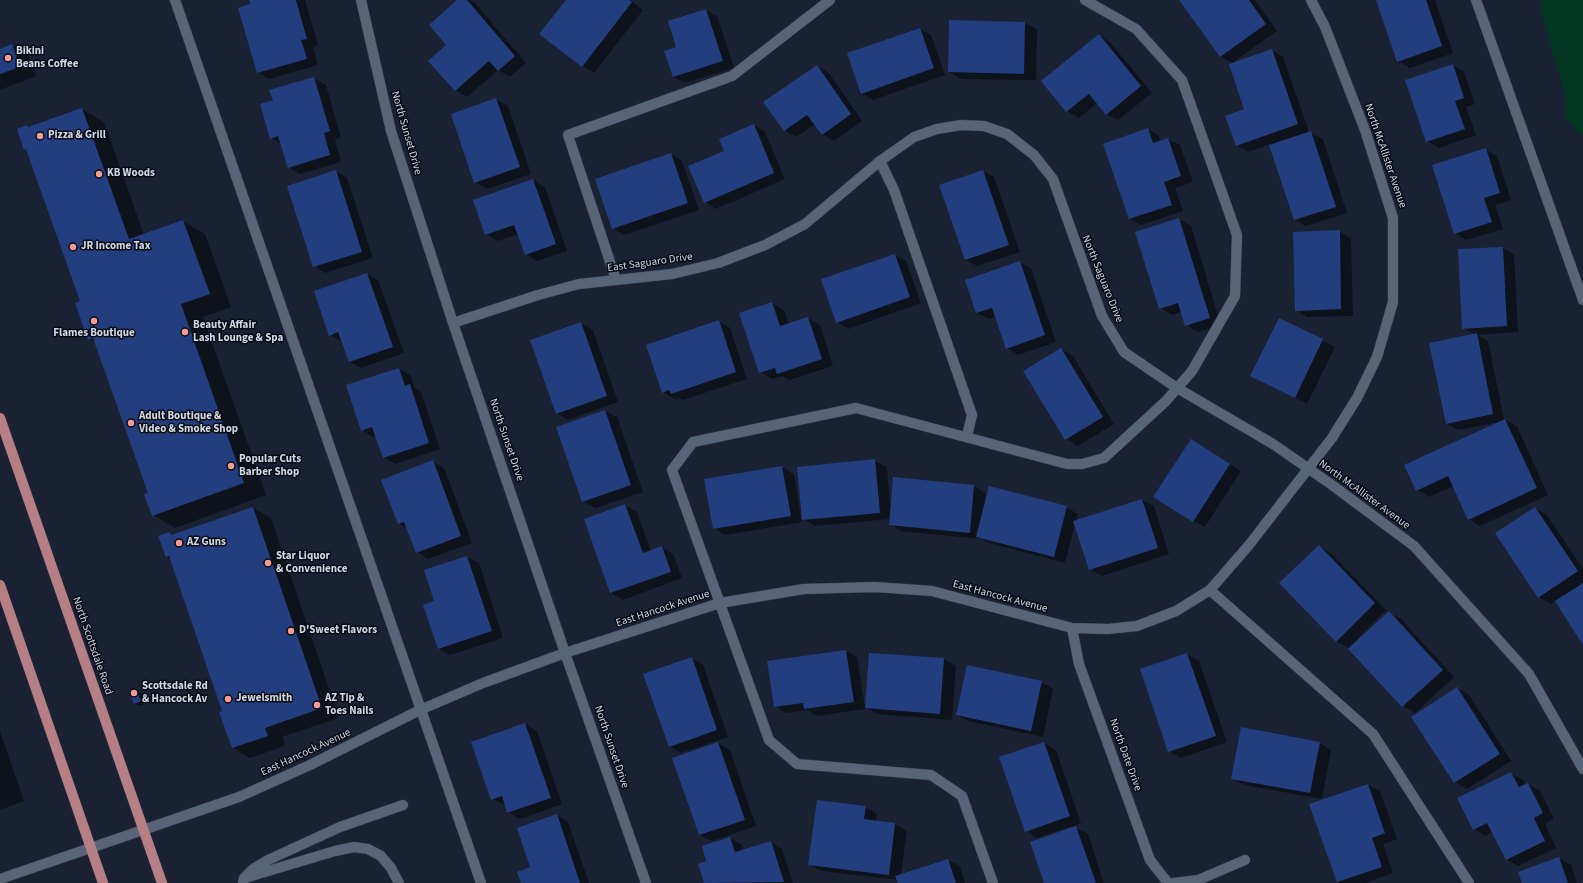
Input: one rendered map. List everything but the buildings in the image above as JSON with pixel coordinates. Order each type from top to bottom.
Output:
[{"type":"main road","name":"North Scottsdale Road","points":[[0,418],[162,883]]},
{"type":"main road","points":[[0,585],[103,883]]},
{"type":"street","points":[[176,0],[481,883]]},
{"type":"street","name":"North Sunset Drive","points":[[361,0],[391,132],[452,323],[565,653],[646,883]]},
{"type":"street","points":[[616,280],[568,136],[732,76],[830,0]]},
{"type":"street","points":[[993,883],[962,796],[931,775],[797,764],[769,740],[672,470],[693,442],[856,408],[967,436],[1067,464],[1082,464],[1104,458],[1161,406],[1192,371],[1235,296],[1237,235],[1182,80],[1136,29],[1085,0]]},
{"type":"street","name":"North McAllister Avenue","points":[[1311,0],[1325,27],[1365,130],[1393,218],[1393,302],[1377,357],[1357,398],[1332,438],[1308,470],[1332,484],[1414,546],[1529,674],[1583,769]]},
{"type":"street","points":[[1476,0],[1583,300]]},
{"type":"street","name":"East Saguaro Drive","points":[[452,323],[538,295],[579,284],[672,274],[718,264],[765,245],[805,224],[880,161],[914,137],[961,125],[984,126],[1007,134]]},
{"type":"street","name":"North Saguaro Drive","points":[[1007,134],[1034,155],[1053,179],[1102,316],[1124,352],[1177,388],[1273,444],[1308,470]]},
{"type":"street","points":[[880,161],[894,190],[972,415],[967,436]]},
{"type":"street","name":"East Hancock Avenue","points":[[0,879],[239,797],[310,765],[420,710],[483,683],[565,653],[720,603],[804,589],[875,588],[932,592],[1072,628],[1108,629],[1136,626],[1176,612],[1210,590],[1308,470]]},
{"type":"street","points":[[1210,590],[1374,734],[1469,883]]},
{"type":"street","name":"North Date Drive","points":[[1072,628],[1079,664],[1150,860],[1168,883]]},
{"type":"street","points":[[243,880],[252,870],[268,860],[340,826],[402,805]]},
{"type":"street","points":[[243,880],[335,851],[354,847],[368,849],[381,856],[391,868],[399,883]]},
{"type":"street","points":[[1174,883],[1198,880],[1245,860]]},
{"type":"green space","points":[[1541,0],[1583,0],[1583,135],[1578,132],[1565,118],[1565,95],[1540,9]]},
{"type":"place","name":"Bikini Beans Coffee","points":[[8,58]]},
{"type":"place","name":"Pizza & Grill","points":[[40,136]]},
{"type":"place","name":"KB Woods","points":[[99,174]]},
{"type":"place","name":"JR Income Tax","points":[[73,247]]},
{"type":"place","name":"Flames Boutique","points":[[94,321]]},
{"type":"place","name":"Beauty Affair Lash Lounge & Spa","points":[[185,332]]},
{"type":"place","name":"Adult Boutique & Video & Smoke Shop","points":[[131,423]]},
{"type":"place","name":"Popular Cuts Barber Shop","points":[[231,466]]},
{"type":"place","name":"AZ Guns","points":[[179,543]]},
{"type":"place","name":"Star Liquor & Convenience","points":[[268,563]]},
{"type":"place","name":"D'Sweet Flavors","points":[[291,631]]},
{"type":"place","name":"Scottsdale Rd & Hancock Av","points":[[134,693]]},
{"type":"place","name":"Jewelsmith","points":[[228,699]]},
{"type":"place","name":"AZ Tip & Toes Nails","points":[[317,705]]}]
